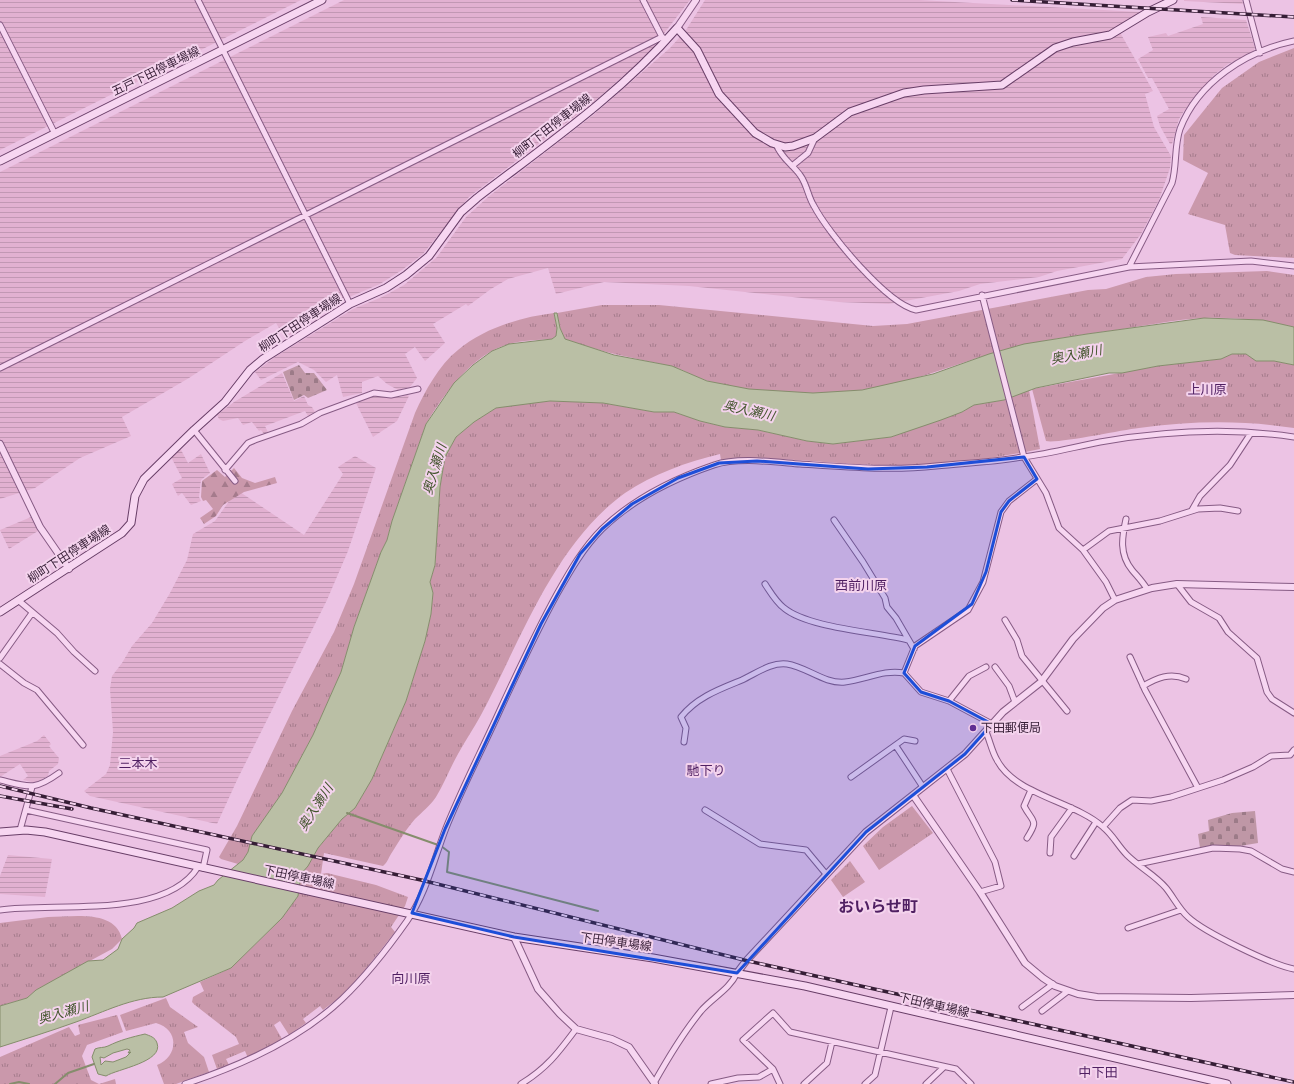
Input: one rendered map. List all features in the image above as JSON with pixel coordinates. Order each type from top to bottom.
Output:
[{"type":"main road","name":"五戸下田停車場線","points":[[0,161],[322,0]]},
{"type":"main road","points":[[677,28],[697,50],[719,94],[755,133],[765,141],[793,146],[815,138],[850,112],[904,93],[924,90],[1002,85],[1055,48],[1073,42],[1110,35],[1148,12],[1173,0]]},
{"type":"main road","name":"柳町下田停車場線","points":[[0,612],[69,568],[128,527],[131,523],[135,496],[144,479],[225,402],[250,370],[263,359],[350,304],[386,288],[406,275],[429,256],[461,212],[477,198],[596,107],[650,58],[664,38],[677,28]]},
{"type":"main road","name":"下田停車場線","points":[[0,832],[20,830],[45,832],[514,937],[653,958],[805,986],[1200,1081],[1227,1084]]},
{"type":"street","points":[[198,0],[350,304]]},
{"type":"street","points":[[0,368],[305,214],[664,38],[643,0]]},
{"type":"street","points":[[677,28],[696,0]]},
{"type":"street","points":[[1246,0],[1260,52]]},
{"type":"street","points":[[0,25],[55,134]]},
{"type":"street","points":[[1129,267],[1172,183],[1175,174],[1176,142],[1186,117],[1202,94],[1223,71],[1260,52],[1294,41]]},
{"type":"street","points":[[792,166],[808,153],[815,138]]},
{"type":"street","points":[[776,144],[780,154],[801,176],[814,208],[862,270],[882,289],[908,308],[916,310],[983,298],[1129,267],[1251,261],[1294,266]]},
{"type":"street","points":[[983,298],[1024,456],[1046,493],[1059,528],[1083,550],[1106,582],[1115,600]]},
{"type":"street","points":[[225,470],[248,443],[255,440],[301,424],[320,413],[374,393],[391,395],[418,389]]},
{"type":"street","points":[[194,430],[235,481]]},
{"type":"street","points":[[185,1084],[259,1055],[302,1029],[340,1001],[364,976],[410,913],[445,829],[541,624],[580,554],[602,529],[632,504],[678,478],[719,463],[756,461],[868,469],[927,467],[1024,456],[1103,442],[1176,432],[1251,433],[1294,437]]},
{"type":"street","points":[[1192,510],[1200,496],[1230,465],[1251,433]]},
{"type":"street","points":[[0,444],[40,527],[69,568]]},
{"type":"street","points":[[904,673],[914,649],[968,610],[983,582],[1001,512],[1014,496],[1037,479]]},
{"type":"street","points":[[1083,550],[1104,533],[1160,521],[1192,510],[1220,508],[1238,511]]},
{"type":"street","points":[[1126,519],[1121,540],[1124,555],[1131,569],[1147,590]]},
{"type":"street","points":[[834,520],[863,562],[885,598],[887,607],[896,618],[914,649]]},
{"type":"street","points":[[514,937],[538,989],[560,1014],[576,1029],[612,1039],[629,1047],[636,1054],[654,1084],[687,1029],[702,1009],[733,982],[737,973],[746,961],[826,874],[866,832],[974,746],[992,724],[1015,702],[1042,682],[1073,639],[1103,608],[1115,600],[1147,590],[1177,584],[1193,583],[1294,587]]},
{"type":"street","points":[[765,584],[775,600],[795,616],[908,640]]},
{"type":"street","points":[[1177,584],[1191,602],[1219,618],[1228,632],[1257,658],[1267,692],[1272,699],[1292,712],[1294,706]]},
{"type":"street","points":[[18,600],[32,613],[43,620],[95,671]]},
{"type":"street","points":[[0,658],[32,613]]},
{"type":"street","points":[[1005,620],[1019,644],[1022,656],[1067,711]]},
{"type":"street","points":[[1130,657],[1143,686],[1198,788]]},
{"type":"street","points":[[0,664],[24,683],[36,690],[84,745]]},
{"type":"street","points":[[684,742],[686,728],[681,717],[687,709],[717,689],[742,680],[769,666],[788,664],[804,668],[825,679],[844,682],[888,673],[904,673]]},
{"type":"street","points":[[995,666],[1009,686],[1015,702]]},
{"type":"street","points":[[949,702],[969,676],[986,667]]},
{"type":"street","points":[[904,673],[913,686],[921,692],[949,702],[992,724]]},
{"type":"street","points":[[1143,686],[1168,676],[1178,675],[1186,679]]},
{"type":"street","points":[[986,732],[997,760],[1011,777],[1031,790],[1072,808],[1103,826],[1126,854],[1160,882],[1181,910],[1195,923],[1265,958],[1294,968]]},
{"type":"street","points":[[851,777],[907,739],[915,741]]},
{"type":"street","points":[[896,746],[923,787]]},
{"type":"street","points":[[1103,826],[1120,808],[1132,800],[1158,800],[1198,788],[1253,767],[1271,756],[1290,755],[1294,750]]},
{"type":"street","points":[[947,769],[995,862],[1000,878],[1001,886],[980,892]]},
{"type":"street","points":[[0,780],[32,787],[43,783],[58,773]]},
{"type":"street","points":[[20,830],[32,787]]},
{"type":"street","points":[[1027,838],[1035,826],[1034,821],[1024,806],[1031,790]]},
{"type":"street","points":[[913,795],[980,892],[1025,962],[1033,971],[1052,984],[1068,991],[1097,997],[1117,998],[1258,998],[1294,995]]},
{"type":"street","points":[[1050,853],[1051,837],[1072,808]]},
{"type":"street","points":[[0,910],[43,906],[102,905],[147,900],[166,893],[193,875],[200,867],[207,850],[26,810]]},
{"type":"street","points":[[705,810],[760,844],[806,850],[826,874]]},
{"type":"street","points":[[1074,856],[1096,822]]},
{"type":"street","points":[[1138,864],[1212,848],[1240,849],[1251,851],[1282,869],[1294,872]]},
{"type":"street","points":[[1128,928],[1181,910]]},
{"type":"street","points":[[1022,1007],[1052,984]]},
{"type":"street","points":[[1042,1011],[1068,991]]},
{"type":"street","points":[[865,1084],[875,1075],[891,1007]]},
{"type":"street","points":[[780,1084],[773,1069],[743,1040],[773,1013],[790,1032],[956,1069],[971,1084]]},
{"type":"street","points":[[525,1083],[550,1063],[576,1029]]},
{"type":"street","points":[[804,1084],[827,1063],[832,1042]]},
{"type":"street","points":[[926,1084],[944,1067]]},
{"type":"street","points":[[711,1084],[738,1078],[759,1076],[773,1069]]},
{"type":"highlighted area","points":[[1024,457],[1037,479],[1009,501],[1001,512],[986,572],[972,604],[915,646],[904,673],[921,692],[949,701],[992,724],[965,754],[866,832],[737,973],[514,937],[412,913],[445,829],[541,624],[580,554],[602,529],[632,504],[678,478],[719,463],[757,461],[868,469],[927,467]]},
{"type":"shaded area","points":[[0,0],[301,0],[0,150]]},
{"type":"shaded area","points":[[344,0],[690,0],[648,54],[595,101],[469,197],[423,254],[402,270],[380,284],[340,301],[285,338],[276,323],[245,341],[189,378],[122,417],[131,436],[80,458],[35,488],[0,499],[0,172]]},
{"type":"shaded area","points":[[705,0],[919,0],[1140,12],[1117,27],[1153,91],[1145,94],[1154,127],[1171,156],[1170,168],[1159,200],[1141,234],[1122,259],[1057,271],[1039,277],[980,284],[959,291],[889,304],[839,302],[689,286],[604,282],[556,294],[548,268],[508,279],[491,289],[468,306],[466,304],[433,324],[445,343],[425,361],[415,347],[405,354],[417,378],[410,387],[398,390],[387,384],[378,376],[362,382],[362,393],[343,397],[337,375],[326,382],[314,370],[298,362],[261,380],[255,372],[275,357],[353,309],[382,297],[404,285],[437,257],[466,217],[488,197],[592,116],[670,48],[686,30]]},
{"type":"shaded area","points":[[1242,0],[1243,4],[1184,1]]},
{"type":"shaded area","points":[[1201,17],[1246,20],[1255,48],[1253,52],[1228,64],[1214,75],[1184,111],[1179,119],[1172,144],[1170,144],[1160,126],[1157,116],[1169,109],[1152,78],[1148,78],[1138,59],[1153,50],[1148,37],[1166,33],[1168,36],[1203,24]]},
{"type":"shaded area","points":[[282,373],[294,401],[304,396],[308,405],[312,407],[315,412],[308,416],[305,411],[265,426],[268,432],[264,434],[261,430],[259,431],[252,422],[243,425],[238,418],[223,421],[219,419],[217,415],[234,402]]},
{"type":"shaded area","points":[[407,395],[409,396],[397,421],[373,437],[356,403],[374,396],[401,397]]},
{"type":"shaded area","points":[[180,448],[188,463],[201,454],[210,473],[201,480],[199,497],[201,501],[191,505],[182,493],[178,496],[172,484],[182,478],[171,457]]},
{"type":"shaded area","points":[[355,456],[376,468],[348,551],[327,600],[238,778],[217,824],[90,796],[84,791],[106,774],[110,765],[113,732],[110,689],[112,676],[132,646],[152,623],[170,593],[187,560],[193,534],[215,521],[237,490],[304,535],[343,474],[338,467]]},
{"type":"shaded area","points":[[31,517],[38,531],[9,549],[0,530]]},
{"type":"shaded area","points":[[44,735],[51,744],[49,746],[59,758],[58,764],[49,771],[48,776],[36,783],[23,780],[28,776],[20,764],[0,777],[0,756],[37,741]]},
{"type":"shaded area","points":[[8,855],[52,859],[45,897],[0,894],[0,876]]},
{"type":"green space","points":[[1294,48],[1294,258],[1235,255],[1230,253],[1225,225],[1188,214],[1208,173],[1183,160],[1184,135],[1222,88],[1259,62]]},
{"type":"green space","points":[[1267,271],[1294,275],[1294,327],[1261,321],[1227,318],[1171,321],[1037,342],[1005,349],[927,375],[894,384],[842,392],[803,394],[784,393],[745,389],[708,381],[675,367],[591,348],[565,339],[560,328],[557,313],[602,305],[659,305],[873,326],[907,324],[1088,290],[1106,289],[1146,277],[1176,274]]},
{"type":"green space","points":[[554,313],[557,328],[556,336],[552,339],[509,344],[483,356],[460,376],[441,400],[426,424],[392,521],[387,540],[381,552],[354,627],[341,672],[313,735],[282,793],[252,836],[248,852],[243,860],[238,864],[221,859],[219,857],[237,826],[292,711],[334,632],[354,584],[415,413],[433,379],[451,356],[468,342],[479,336],[503,325],[529,317]]},
{"type":"green space","points":[[1232,354],[1246,354],[1257,361],[1274,361],[1294,365],[1294,428],[1275,425],[1216,422],[1139,428],[1063,441],[1046,441],[1032,389],[1158,366],[1221,359]]},
{"type":"green space","points":[[299,365],[305,373],[314,373],[327,390],[308,398],[304,395],[294,400],[283,372]]},
{"type":"green space","points":[[1029,390],[1040,449],[960,462],[920,465],[859,464],[780,459],[721,460],[720,454],[671,469],[647,480],[625,493],[600,514],[578,539],[559,566],[525,625],[496,686],[458,754],[439,792],[431,803],[408,827],[386,864],[383,866],[324,853],[321,874],[327,873],[376,885],[408,897],[405,906],[391,927],[395,932],[344,994],[323,1010],[320,1006],[303,1019],[306,1023],[289,1035],[280,1021],[274,1025],[282,1039],[248,1058],[245,1051],[226,1059],[229,1065],[217,1069],[212,1055],[239,1044],[236,1037],[192,1002],[193,997],[204,991],[200,982],[231,968],[282,918],[298,896],[301,874],[308,866],[318,848],[342,819],[355,808],[372,779],[406,701],[425,641],[431,614],[433,593],[430,582],[435,565],[440,487],[445,457],[456,437],[474,422],[496,408],[550,401],[603,403],[654,412],[674,412],[700,421],[725,427],[758,430],[807,441],[833,444],[891,437],[962,412],[974,405],[1004,400]]},
{"type":"green space","points":[[234,468],[242,478],[255,483],[275,477],[277,483],[244,492],[223,505],[216,516],[204,524],[200,518],[213,509],[206,500],[203,501],[201,497],[202,481],[217,470],[225,477]]},
{"type":"green space","points":[[912,806],[933,833],[879,870],[863,846],[883,827]]},
{"type":"green space","points":[[1255,811],[1258,843],[1234,847],[1221,845],[1200,848],[1198,834],[1209,831],[1208,820],[1232,813]]},
{"type":"green space","points":[[850,861],[865,882],[843,897],[831,880]]},
{"type":"green space","points":[[81,916],[102,919],[111,923],[118,929],[122,939],[112,949],[36,990],[27,998],[0,1006],[0,923],[48,917]]},
{"type":"green space","points":[[166,998],[170,1007],[198,1027],[184,1032],[188,1043],[204,1057],[209,1072],[176,1084],[164,1084],[157,1065],[164,1061],[172,1049],[172,1037],[169,1031],[164,1026],[156,1023],[126,1031],[120,1015]]},
{"type":"green space","points":[[117,1015],[123,1032],[87,1045],[82,1056],[91,1080],[99,1084],[0,1084],[0,1057],[69,1027],[75,1036],[80,1034],[78,1025]]},
{"type":"green space","points":[[115,1079],[116,1084],[99,1084]]},
{"type":"water","name":"奥入瀬川","points":[[554,313],[557,313],[560,328],[565,339],[614,355],[672,366],[707,381],[749,389],[813,393],[862,390],[933,374],[989,354],[1024,344],[1204,318],[1263,320],[1294,327],[1294,365],[1274,361],[1256,361],[1246,354],[1232,354],[1221,359],[1158,366],[1122,373],[1109,373],[1036,388],[1004,400],[974,405],[962,412],[891,437],[833,444],[807,441],[758,430],[725,427],[700,421],[674,412],[654,412],[603,403],[550,401],[496,408],[474,422],[456,437],[445,457],[440,487],[435,565],[430,582],[433,593],[431,614],[425,641],[406,701],[372,779],[355,808],[342,819],[318,848],[308,866],[301,874],[298,896],[282,918],[231,968],[163,997],[129,1002],[67,1025],[0,1047],[0,1006],[27,998],[36,990],[88,961],[103,960],[118,949],[122,939],[134,928],[137,923],[172,908],[199,891],[214,885],[243,860],[248,852],[252,836],[282,793],[313,735],[341,672],[354,627],[381,552],[387,540],[392,521],[426,424],[454,383],[473,365],[492,351],[509,344],[552,339],[556,336],[557,328]]},
{"type":"water","points":[[145,1034],[155,1039],[157,1043],[157,1050],[154,1055],[138,1064],[106,1076],[98,1074],[92,1057],[95,1049],[106,1047],[122,1040]],"holes":[[[127,1049],[130,1050],[128,1053],[131,1052],[126,1057],[113,1062],[105,1061],[101,1065],[100,1057],[104,1058],[113,1053]]]},
{"type":"waterway","points":[[347,813],[441,846],[449,852],[447,872],[598,911]]},
{"type":"waterway","points":[[55,1084],[68,1073],[94,1064]]},
{"type":"waterway","points":[[10,1084],[19,1082],[29,1084]]},
{"type":"railway","points":[[1012,0],[1294,17]]},
{"type":"railway","points":[[0,786],[91,808],[421,880],[748,961],[1294,1082]]},
{"type":"railway","points":[[0,796],[72,809]]},
{"type":"place","name":"下田郵便局","points":[[973,728]]},
{"type":"district","name":"上川原","points":[[1207,389]]},
{"type":"district","name":"西前川原","points":[[861,585]]},
{"type":"district","name":"三本木","points":[[138,763]]},
{"type":"district","name":"馳下り","points":[[706,770]]},
{"type":"district","name":"おいらせ町","points":[[878,906]]},
{"type":"district","name":"向川原","points":[[411,978]]},
{"type":"district","name":"中下田","points":[[1098,1072]]}]
